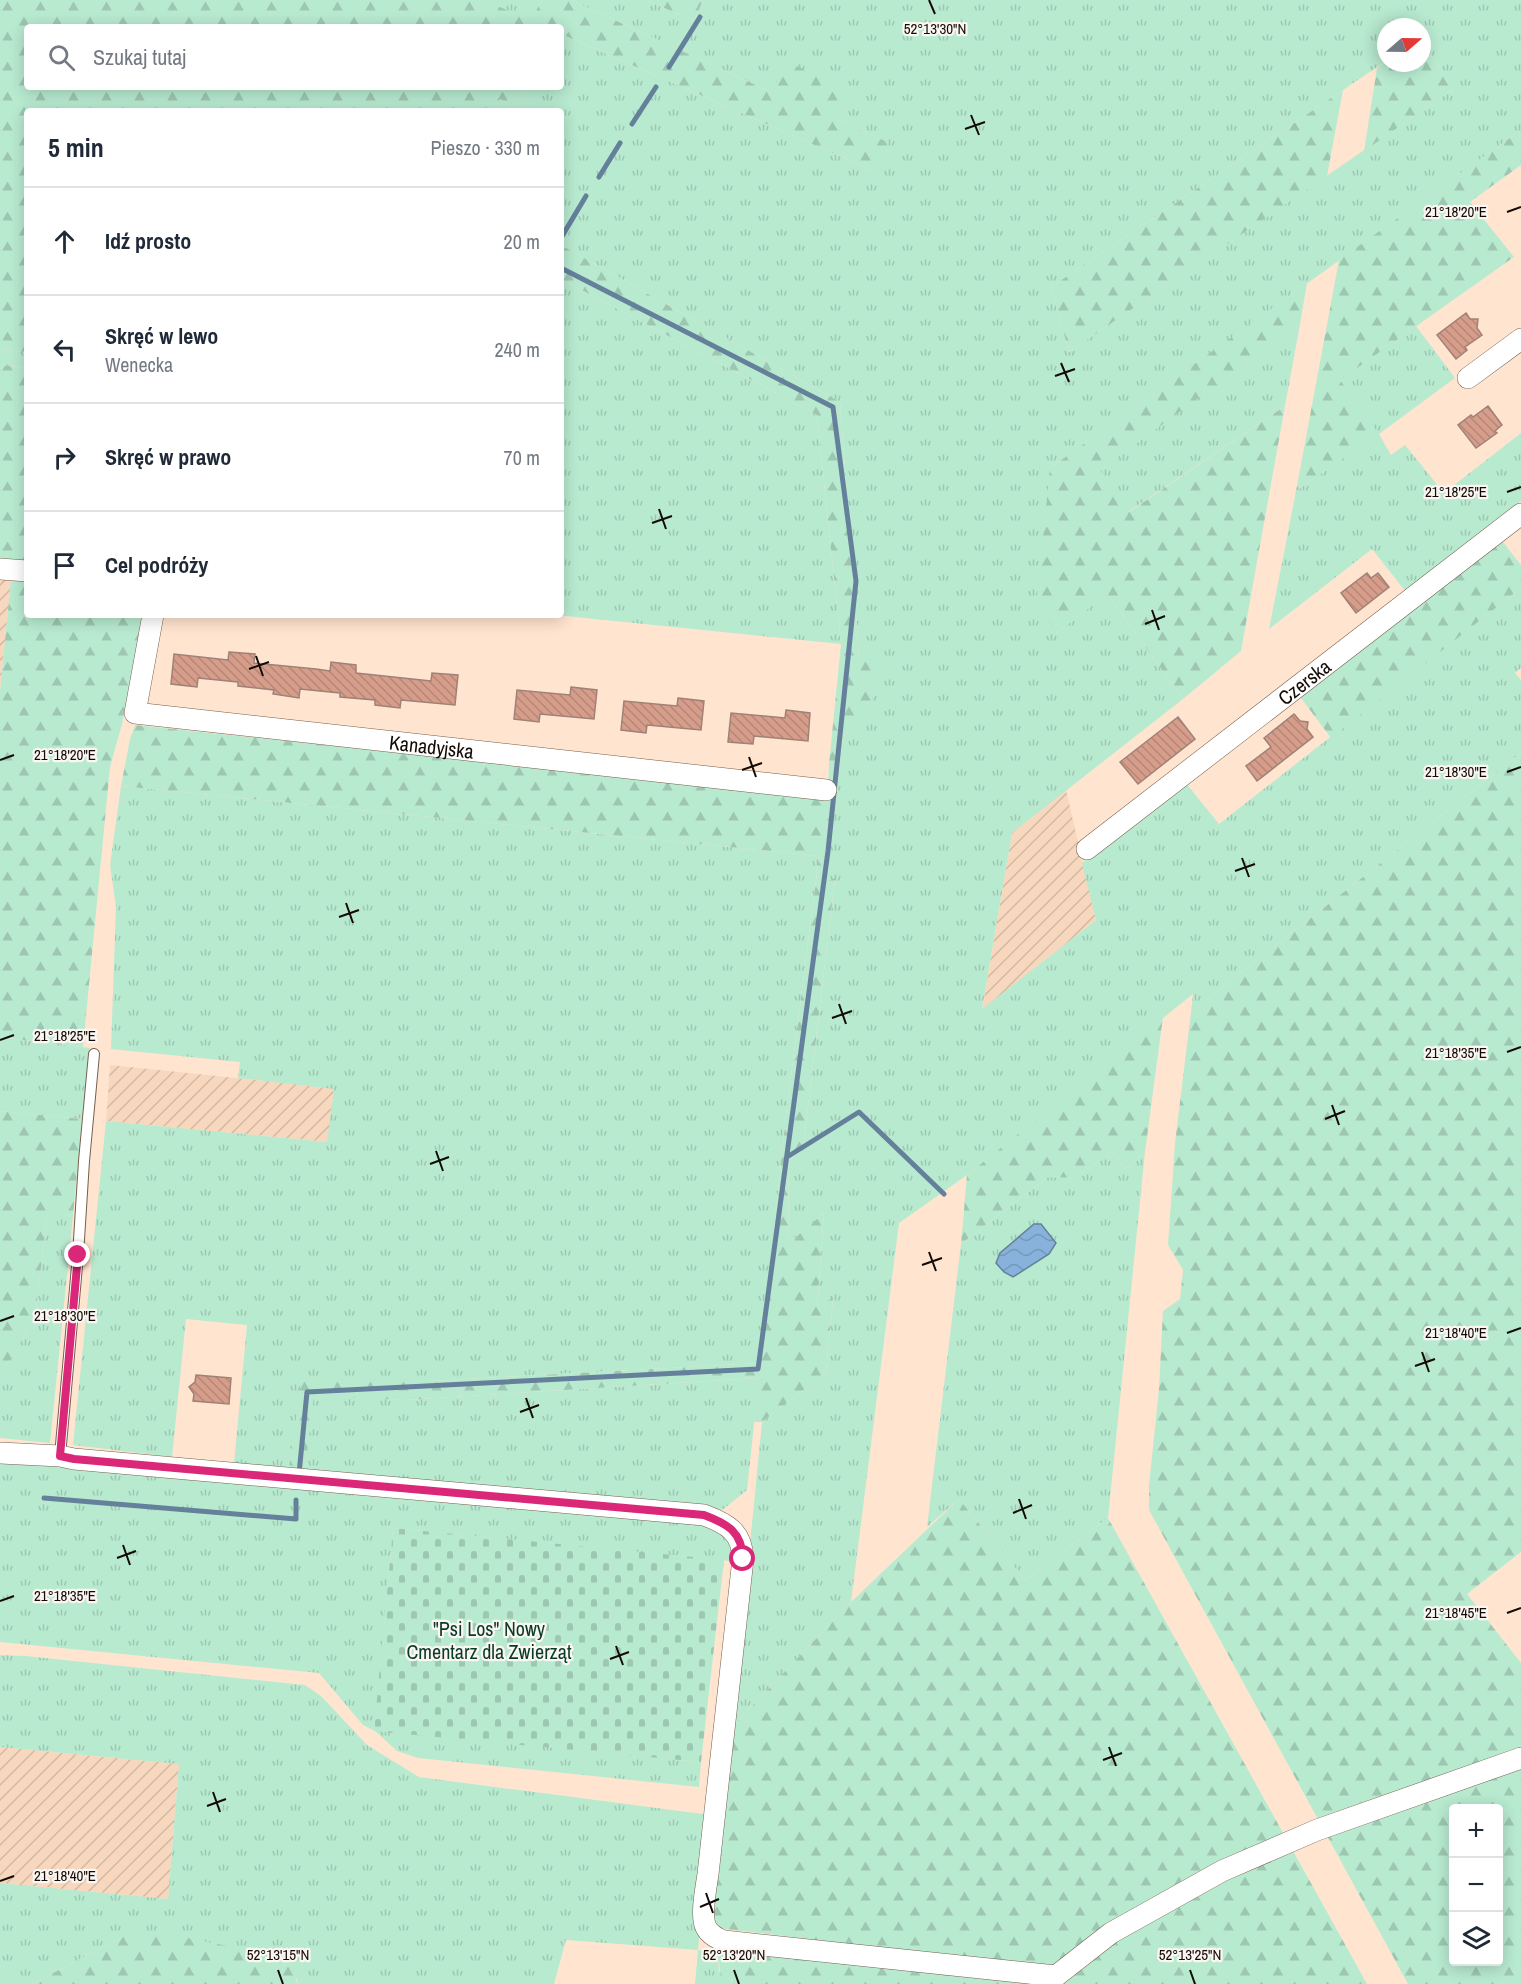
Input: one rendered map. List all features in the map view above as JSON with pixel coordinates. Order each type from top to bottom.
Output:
[{"type":"street","points":[[1468,378],[1521,339]]},
{"type":"street","name":"Czerska","points":[[1087,849],[1521,514]]},
{"type":"street","points":[[0,569],[24,571]]},
{"type":"street","name":"Kanadyjska","points":[[152,618],[135,713],[826,790]]},
{"type":"street","points":[[0,1453],[60,1456],[704,1515],[720,1521],[730,1528],[740,1541],[743,1559],[704,1906],[705,1926],[713,1936],[724,1941],[1053,1980],[1111,1933],[1222,1871],[1317,1830],[1521,1758]]},
{"type":"lane","points":[[60,1456],[94,1054]]},
{"type":"shaded area","points":[[0,578],[11,579],[0,692]]},
{"type":"shaded area","points":[[1066,790],[1096,920],[982,1010],[1012,833]]},
{"type":"shaded area","points":[[110,1065],[334,1088],[328,1142],[106,1121]]},
{"type":"shaded area","points":[[0,1747],[179,1764],[168,1899],[0,1883]]},
{"type":"green space","points":[[0,0],[483,0],[531,20],[542,0],[571,0],[771,92],[788,62],[850,90],[839,120],[887,142],[872,170],[564,35],[564,24],[24,24],[24,90],[522,90],[514,107],[500,99],[496,108],[24,108],[24,352],[0,350]]},
{"type":"green space","points":[[483,0],[542,0],[531,21]]},
{"type":"green space","points":[[571,0],[646,0],[694,21],[703,0],[1521,0],[1521,130],[1050,468],[1056,633],[1107,594],[1183,699],[1012,833],[982,1009],[1096,920],[1082,863],[1185,782],[1219,824],[1521,588],[1521,668],[1515,673],[1521,680],[1521,753],[1191,1012],[1193,994],[967,1175],[899,1223],[851,1602],[732,1727],[762,1422],[826,1373],[833,1298],[817,1310],[824,1213],[788,1244],[789,1160],[803,1149],[835,879],[826,882],[843,736],[870,715],[859,655],[840,402],[564,247],[564,108],[496,108],[500,99],[514,107],[522,90],[564,90],[564,35],[872,170],[886,142],[839,120],[849,90],[771,92]],"holes":[[[1377,18],[1431,18],[1431,56],[1452,90],[1069,352],[1051,287],[1377,67]]]},
{"type":"green space","points":[[646,0],[703,0],[694,21]]},
{"type":"green space","points":[[1431,56],[1452,90],[1364,151],[1377,68],[1377,72],[1431,72]]},
{"type":"green space","points":[[1343,90],[1327,176],[1069,352],[1051,287]]},
{"type":"green space","points":[[1521,130],[1521,165],[1470,202],[1514,257],[1340,380],[1379,434],[1296,491],[1339,260]]},
{"type":"green space","points":[[564,247],[840,402],[859,655],[877,666],[870,715],[843,736],[826,882],[835,878],[803,1149],[789,1160],[788,1244],[824,1213],[817,1309],[833,1297],[826,1373],[762,1422],[754,1422],[758,1378],[405,1400],[314,1396],[305,1470],[289,1468],[301,1381],[429,1381],[760,1363],[786,1116],[819,856],[121,786],[135,725],[828,798],[829,764],[841,644],[817,415],[564,281]]},
{"type":"green space","points":[[564,281],[817,415],[841,644],[564,616]]},
{"type":"green space","points":[[1307,283],[1300,324],[1100,470],[1129,512],[1285,406],[1241,651],[1183,699],[1107,594],[1056,633],[1037,597],[1050,468]]},
{"type":"green space","points":[[1300,324],[1285,406],[1128,512],[1099,470]]},
{"type":"green space","points":[[1416,326],[1455,378],[1379,434],[1391,455],[1405,445],[1444,493],[1521,433],[1521,501],[1406,592],[1372,549],[1269,629],[1296,491],[1378,434],[1339,380]]},
{"type":"green space","points":[[0,350],[24,352],[24,368],[0,365]]},
{"type":"green space","points":[[0,365],[24,368],[24,561],[0,558]]},
{"type":"green space","points":[[1499,537],[1521,565],[1521,588],[1331,738],[1298,694]]},
{"type":"green space","points":[[11,579],[24,581],[24,618],[142,618],[122,724],[110,767],[83,1047],[0,1037],[0,692]]},
{"type":"green space","points":[[1521,753],[1521,1552],[1467,1594],[1521,1663],[1521,1984],[1408,1984],[1149,1510],[1163,1311],[1180,1299],[1183,1270],[1168,1245],[1175,1143],[1191,1012]]},
{"type":"green space","points":[[121,786],[819,856],[786,1116],[760,1363],[429,1381],[302,1381],[289,1468],[234,1463],[247,1325],[186,1319],[172,1457],[73,1445],[106,1121],[327,1142],[334,1089],[238,1078],[240,1062],[111,1049],[116,907],[110,865]]},
{"type":"green space","points":[[1163,1017],[1145,1152],[1125,1169],[1112,1151],[1075,1178],[1048,1177],[961,1244],[967,1175]]},
{"type":"green space","points":[[0,1037],[90,1048],[82,1119],[0,1111]]},
{"type":"green space","points":[[0,1111],[82,1119],[73,1216],[47,1215],[36,1310],[17,1350],[0,1374]]},
{"type":"green space","points":[[1112,1151],[1125,1169],[1145,1152],[1108,1518],[1025,1580],[959,1499],[927,1527],[961,1244],[1048,1177],[1075,1178]]},
{"type":"green space","points":[[47,1214],[73,1216],[50,1443],[0,1438],[0,1374],[17,1350],[36,1310]]},
{"type":"green space","points":[[759,1378],[747,1490],[721,1511],[305,1470],[313,1395],[405,1400]]},
{"type":"green space","points":[[0,1455],[711,1523],[727,1532],[740,1562],[393,1528],[375,1730],[701,1762],[699,1787],[418,1758],[397,1751],[375,1731],[363,1725],[319,1673],[0,1642]]},
{"type":"green space","points":[[959,1499],[1025,1580],[1108,1518],[1367,1984],[1063,1984],[1074,1972],[711,1927],[732,1727],[851,1602]]},
{"type":"green space","name":"\"Psi Los\" Nowy Cmentarz dla Zwierząt","points":[[393,1528],[724,1560],[701,1762],[374,1731]]},
{"type":"green space","points":[[0,1655],[305,1685],[321,1696],[367,1745],[419,1777],[710,1815],[698,1950],[566,1940],[554,1984],[298,1984],[297,1979],[128,1934],[32,1984],[0,1984],[0,1883],[168,1899],[179,1764],[0,1747]]},
{"type":"green space","points":[[152,1931],[284,1957],[298,1984],[32,1984],[128,1934]]},
{"type":"green space","points":[[698,1950],[717,1952],[719,1971],[735,1984],[695,1984]]},
{"type":"green space","points":[[717,1952],[937,1969],[1033,1984],[735,1984],[721,1977]]},
{"type":"water","points":[[1034,1224],[1041,1224],[1056,1243],[1049,1254],[1013,1277],[1004,1272],[996,1263],[1000,1253]]},
{"type":"building","points":[[1466,313],[1470,319],[1478,319],[1477,328],[1482,335],[1465,347],[1467,350],[1456,359],[1437,335]]},
{"type":"building","points":[[1488,406],[1502,425],[1495,431],[1497,433],[1476,448],[1458,425]]},
{"type":"building","points":[[1367,573],[1371,578],[1378,573],[1389,587],[1356,613],[1341,593]]},
{"type":"building","points":[[229,652],[255,654],[254,663],[330,671],[331,662],[356,665],[356,673],[431,681],[432,673],[458,675],[455,705],[401,700],[400,708],[375,705],[375,700],[340,697],[340,693],[300,689],[299,698],[273,694],[274,690],[238,686],[238,682],[198,678],[197,687],[171,684],[174,654],[228,660]]},
{"type":"building","points":[[571,687],[597,690],[594,719],[540,714],[539,722],[514,719],[517,690],[570,695]]},
{"type":"building","points":[[678,698],[704,701],[701,730],[647,725],[646,733],[621,730],[624,701],[677,706]]},
{"type":"building","points":[[786,710],[810,713],[808,741],[754,736],[753,744],[728,742],[731,713],[785,718]]},
{"type":"building","points":[[1294,714],[1300,721],[1308,722],[1307,729],[1313,737],[1257,781],[1246,766],[1271,747],[1264,738]]},
{"type":"building","points":[[1178,717],[1195,739],[1138,784],[1120,762]]},
{"type":"building","points":[[196,1375],[231,1378],[229,1404],[193,1401],[194,1394],[189,1387],[195,1382]]},
{"type":"waterway","points":[[669,67],[700,17]]},
{"type":"waterway","points":[[632,124],[656,87]]},
{"type":"waterway","points":[[599,177],[620,143]]},
{"type":"waterway","points":[[564,233],[586,196]]},
{"type":"waterway","points":[[299,1474],[307,1392],[758,1369],[828,851],[856,581],[833,407],[564,270]]},
{"type":"waterway","points":[[787,1157],[859,1112],[944,1194]]},
{"type":"waterway","points":[[44,1498],[296,1519],[296,1500]]},
{"type":"route","points":[[78,1255],[60,1456],[704,1515],[730,1528],[743,1547],[743,1559]]}]
